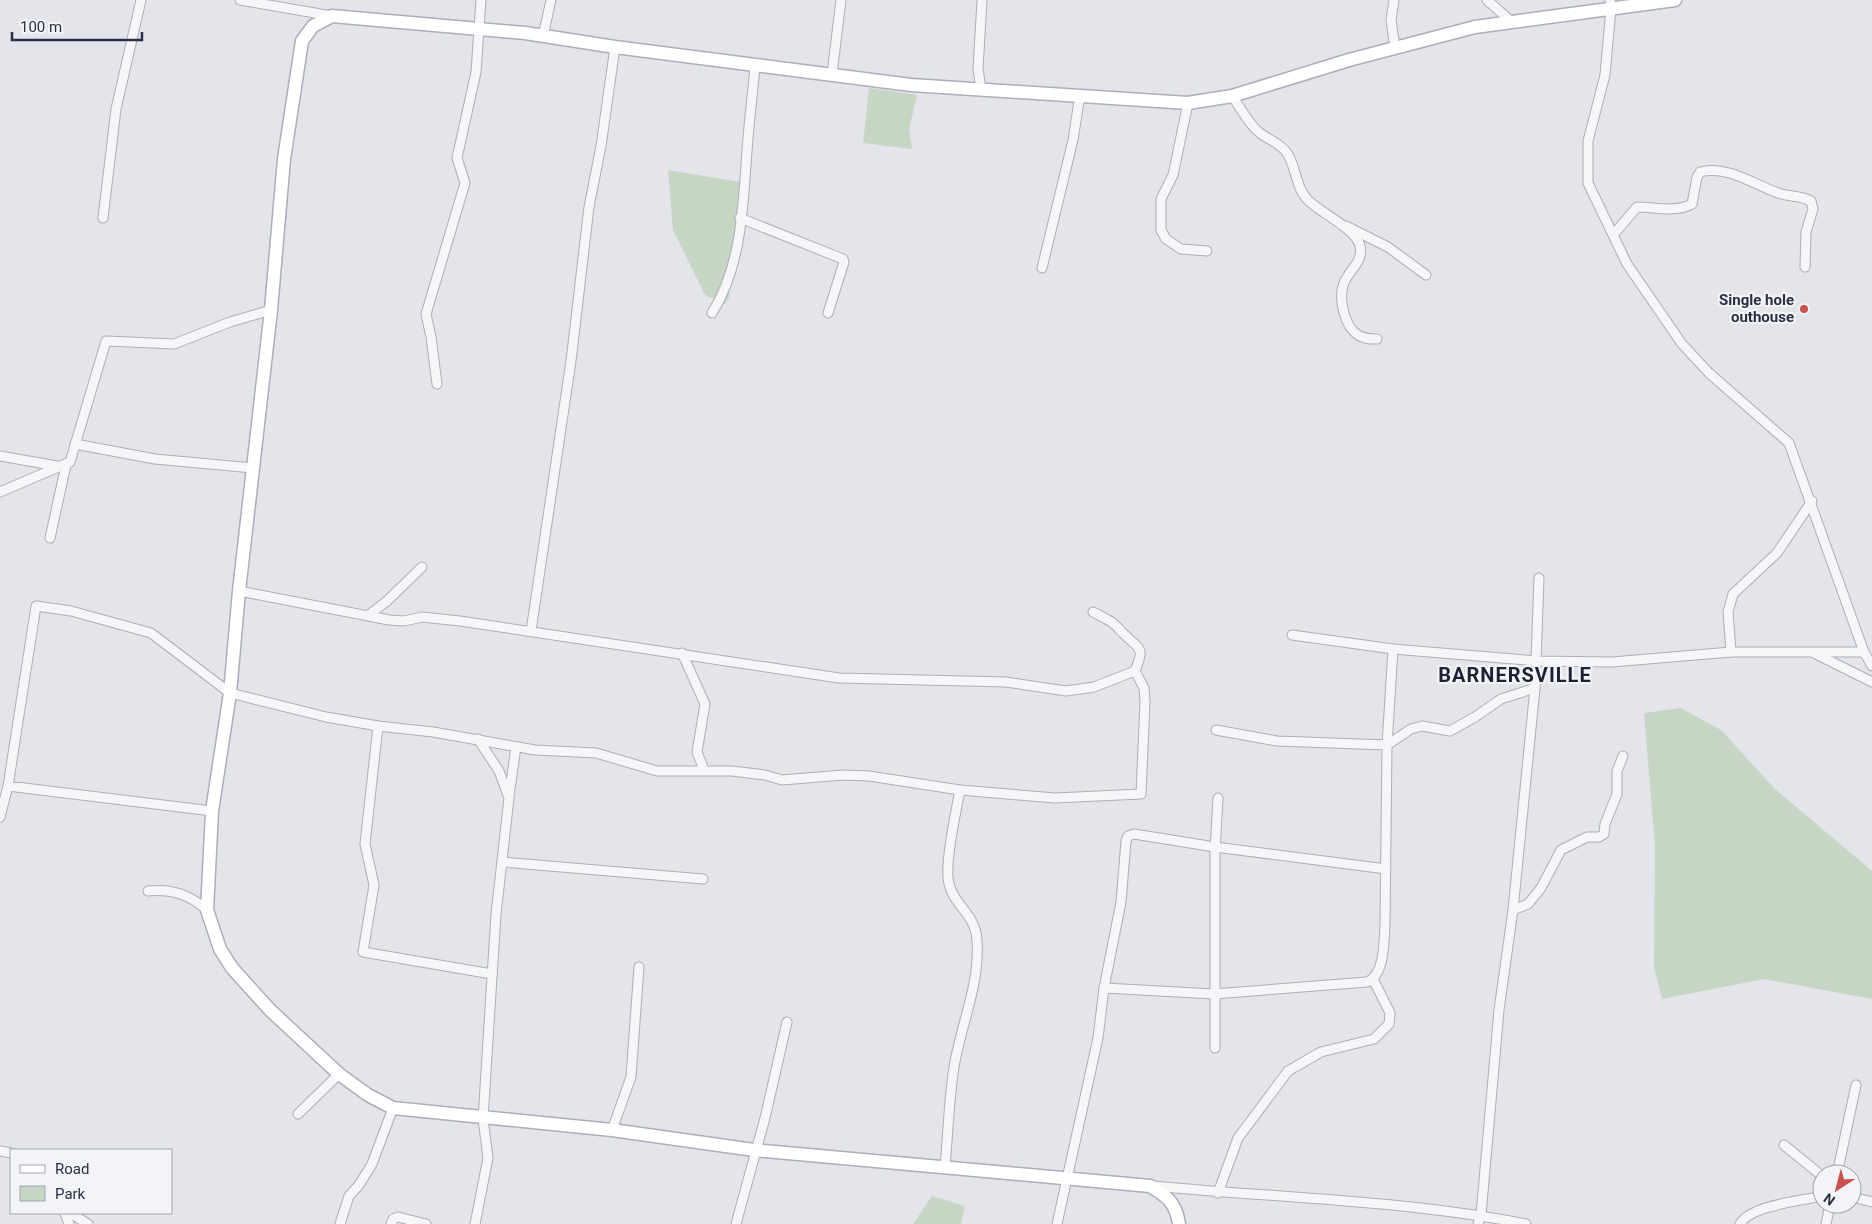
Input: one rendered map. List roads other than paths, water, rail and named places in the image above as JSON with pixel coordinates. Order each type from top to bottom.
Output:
[{"type":"main road","points":[[1179,1224],[1178,1216],[1168,1197],[1150,1186],[1068,1177],[754,1150],[612,1130],[483,1119],[394,1108],[368,1095],[339,1074],[283,1023],[232,968],[220,949],[207,910],[212,811],[230,693],[239,591],[271,310],[284,159],[302,40],[313,26],[332,16],[543,36],[755,66],[910,85],[1188,103],[1232,96],[1309,71],[1475,27],[1610,4],[1675,0]]},
{"type":"street","points":[[104,218],[116,109],[141,0]]},
{"type":"street","points":[[240,0],[332,16]]},
{"type":"street","points":[[437,384],[432,337],[426,314],[465,183],[457,158],[476,72],[481,0]]},
{"type":"street","points":[[543,36],[551,0]]},
{"type":"street","points":[[832,74],[841,0]]},
{"type":"street","points":[[981,89],[978,68],[982,0]]},
{"type":"street","points":[[1394,0],[1391,20],[1395,48]]},
{"type":"street","points":[[1487,0],[1512,22]]},
{"type":"street","points":[[1610,4],[1605,75],[1588,141],[1588,183],[1627,264],[1682,344],[1709,373],[1789,443],[1812,501],[1864,652],[1872,666]]},
{"type":"street","points":[[531,631],[571,361],[589,207],[601,146],[615,47]]},
{"type":"street","points":[[712,313],[721,298],[730,276],[746,182],[755,66]]},
{"type":"street","points":[[1042,268],[1073,140],[1080,95]]},
{"type":"street","points":[[1232,96],[1251,125],[1276,141],[1285,151],[1292,161],[1301,192],[1310,202],[1343,226],[1360,244],[1360,256],[1344,282],[1341,292],[1344,314],[1352,330],[1358,335],[1377,339]]},
{"type":"street","points":[[1188,103],[1173,175],[1161,199],[1161,230],[1166,239],[1181,249],[1207,251]]},
{"type":"street","points":[[1614,234],[1637,207],[1682,209],[1692,204],[1697,177],[1700,172],[1722,172],[1755,182],[1778,194],[1802,196],[1812,201],[1813,209],[1806,232],[1805,267]]},
{"type":"street","points":[[740,218],[843,259],[844,262],[828,313]]},
{"type":"street","points":[[1343,226],[1388,247],[1426,275]]},
{"type":"street","points":[[0,492],[70,462],[106,341],[174,344],[230,322],[271,310]]},
{"type":"street","points":[[75,444],[155,459],[253,468]]},
{"type":"street","points":[[0,456],[62,466]]},
{"type":"street","points":[[50,538],[62,466]]},
{"type":"street","points":[[1731,652],[1728,612],[1733,594],[1777,553],[1812,501]]},
{"type":"street","points":[[370,614],[387,601],[422,567]]},
{"type":"street","points":[[1480,1220],[1499,1010],[1513,910],[1535,688],[1539,578]]},
{"type":"street","points":[[239,591],[404,621],[422,617],[531,631],[839,678],[1006,682],[1066,691],[1094,687],[1135,671]]},
{"type":"street","points":[[0,816],[8,786],[36,606],[71,611],[151,633],[230,693],[317,715],[378,726],[478,739],[516,747],[596,753],[658,771],[704,770],[765,775],[782,780],[844,775],[869,776],[960,790],[1055,798],[1141,794],[1145,702],[1144,688],[1135,671],[1140,656],[1139,648],[1114,623],[1093,612]]},
{"type":"street","points":[[1292,635],[1393,649],[1537,661],[1612,662],[1731,652],[1864,652]]},
{"type":"street","points":[[1104,988],[1214,994],[1367,982],[1373,979],[1384,948],[1387,745],[1393,649]]},
{"type":"street","points":[[1812,652],[1872,682]]},
{"type":"street","points":[[682,653],[705,704],[697,752],[704,770]]},
{"type":"street","points":[[1216,730],[1277,741],[1387,745],[1411,729],[1422,726],[1450,731],[1476,718],[1501,700],[1535,688]]},
{"type":"street","points":[[378,726],[365,844],[374,885],[363,952],[492,974]]},
{"type":"street","points":[[478,739],[499,771],[509,798]]},
{"type":"street","points":[[475,1224],[488,1158],[483,1119],[496,914],[516,747]]},
{"type":"street","points":[[1513,910],[1528,904],[1541,888],[1561,850],[1587,838],[1599,837],[1604,834],[1604,824],[1617,794],[1617,771],[1623,756]]},
{"type":"street","points":[[8,786],[212,811]]},
{"type":"street","points":[[945,1166],[954,1068],[967,1005],[975,989],[977,955],[975,930],[966,909],[955,899],[948,884],[948,867],[960,790]]},
{"type":"street","points":[[1215,1048],[1215,847],[1218,798]]},
{"type":"street","points":[[1057,1224],[1098,1038],[1104,988],[1121,902],[1128,836],[1134,834],[1215,847],[1386,869]]},
{"type":"street","points":[[503,862],[703,879]]},
{"type":"street","points":[[148,891],[170,890],[181,893],[207,910]]},
{"type":"street","points":[[612,1130],[631,1077],[639,967]]},
{"type":"street","points":[[1218,1192],[1238,1138],[1288,1071],[1322,1052],[1374,1039],[1389,1024],[1390,1013],[1373,979]]},
{"type":"street","points":[[736,1224],[754,1150],[765,1118],[787,1022]]},
{"type":"street","points":[[298,1114],[339,1074]]},
{"type":"street","points":[[1839,1164],[1856,1085]]},
{"type":"street","points":[[340,1224],[349,1196],[360,1185],[372,1164],[394,1108]]},
{"type":"street","points":[[1784,1145],[1812,1168]]},
{"type":"street","points":[[1150,1186],[1337,1200],[1480,1220],[1526,1224]]},
{"type":"street","points":[[1740,1224],[1746,1217],[1770,1206],[1812,1198]]},
{"type":"street","points":[[72,1214],[88,1224]]},
{"type":"street","points":[[391,1224],[393,1219],[398,1218],[426,1224]]},
{"type":"place","name":"Single hole outhouse","points":[[1804,309]]},
{"type":"district","name":"BARNERSVILLE","points":[[1515,675]]}]
